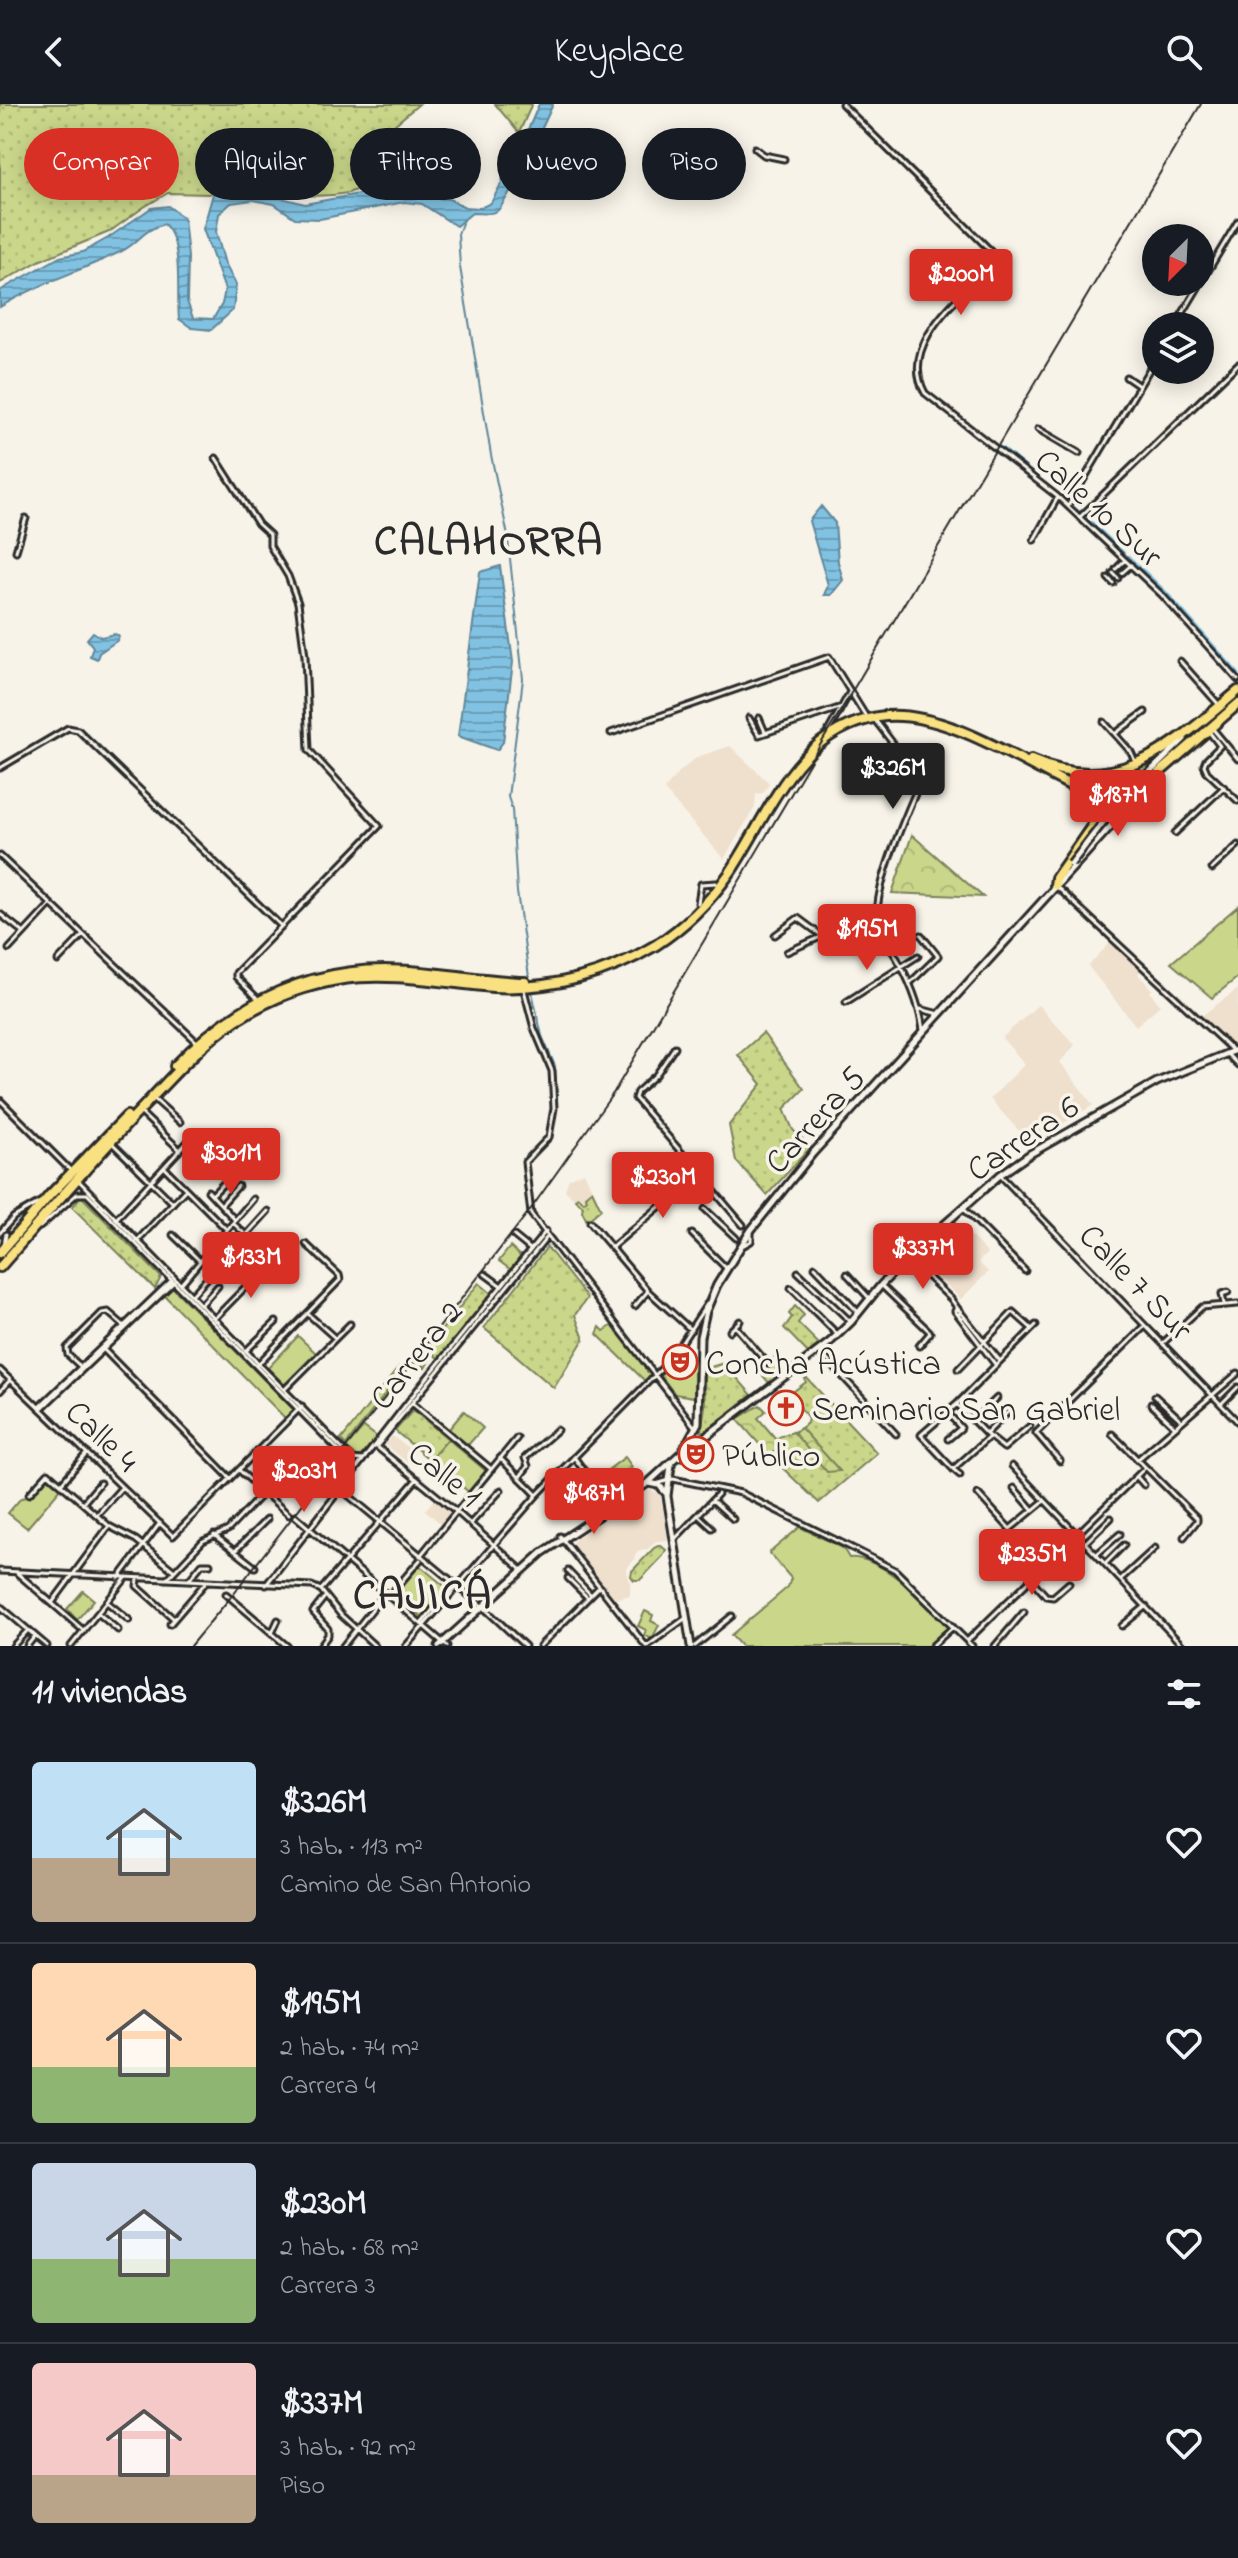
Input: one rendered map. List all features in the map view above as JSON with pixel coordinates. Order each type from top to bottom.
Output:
[{"type":"highway","points":[[1099,799],[1092,784],[1099,775],[1137,765],[1163,751],[1238,691]]},
{"type":"highway","points":[[2,1251],[50,1195],[111,1141],[202,1047],[236,1020],[273,999],[310,986],[376,977],[525,985],[542,983],[603,971],[641,954],[671,934],[701,907],[729,874],[786,779],[804,756],[835,731],[869,716],[912,716],[942,723],[1112,803],[1125,801],[1157,770],[1238,704]]},
{"type":"highway","points":[[542,983],[622,958],[653,941],[698,903],[716,883],[786,771],[801,752],[829,730],[891,710],[933,715],[1049,767],[1077,774],[1105,773]]},
{"type":"highway","points":[[1054,887],[1056,878],[1099,813],[1093,800],[1067,783]]},
{"type":"highway","points":[[0,1267],[74,1175],[198,1043],[232,1016],[259,1000],[309,980],[361,971],[387,970],[525,985]]},
{"type":"main road","name":"Carrera 5","points":[[710,1298],[740,1245],[801,1167],[1192,729]]},
{"type":"main road","name":"Carrera 5","points":[[1054,887],[1100,823],[1157,770]]},
{"type":"main road","name":"Carrera 6","points":[[443,1645],[561,1537],[648,1483],[838,1335],[908,1258],[1000,1175],[1030,1154],[1129,1097],[1232,1051]]},
{"type":"main road","points":[[704,1439],[697,1439],[696,1431],[700,1410],[700,1337],[710,1298]]},
{"type":"main road","points":[[691,1330],[700,1337]]},
{"type":"main road","name":"Carrera 6","points":[[674,1461],[696,1431]]},
{"type":"main road","points":[[674,1461],[668,1478],[667,1496],[693,1646]]},
{"type":"main road","points":[[648,1483],[664,1489],[667,1496]]},
{"type":"street","name":"Calle 10 Sur","points":[[842,104],[990,250],[993,257],[989,267],[929,333],[921,350],[919,383],[934,401],[1058,497],[1162,595],[1238,680]]},
{"type":"street","points":[[755,148],[764,155],[784,159]]},
{"type":"street","points":[[1183,312],[1238,221]]},
{"type":"street","points":[[1080,518],[1238,364]]},
{"type":"street","points":[[1126,377],[1139,386]]},
{"type":"street","points":[[1068,507],[1142,381]]},
{"type":"street","points":[[1038,429],[1079,453]]},
{"type":"street","points":[[216,458],[258,524],[270,535],[270,546],[288,576],[298,603],[305,656],[310,752],[379,826],[238,967],[236,977],[259,1000]]},
{"type":"street","points":[[1034,540],[1058,497]]},
{"type":"street","points":[[16,551],[26,518]]},
{"type":"street","points":[[1116,570],[1125,560]]},
{"type":"street","points":[[1116,570],[1124,572],[1131,565]]},
{"type":"street","points":[[1116,570],[1118,578]]},
{"type":"street","points":[[1108,578],[1113,583]]},
{"type":"street","points":[[611,733],[829,657],[850,692],[914,771],[918,784],[885,871],[879,911],[880,930],[910,983],[920,1009],[923,1032]]},
{"type":"street","points":[[1180,661],[1220,706]]},
{"type":"street","points":[[829,730],[850,692]]},
{"type":"street","points":[[749,718],[758,735],[842,707]]},
{"type":"street","points":[[1115,734],[1145,712]]},
{"type":"street","points":[[759,718],[765,732]]},
{"type":"street","points":[[1104,722],[1131,752],[1137,765]]},
{"type":"street","points":[[0,768],[68,728],[78,730],[280,925]]},
{"type":"street","points":[[1209,728],[1238,759]]},
{"type":"street","points":[[1209,728],[1220,746],[1204,765],[1207,772],[1238,801]]},
{"type":"street","points":[[1175,833],[1224,787]]},
{"type":"street","points":[[1212,869],[1238,845]]},
{"type":"street","points":[[0,856],[198,1043]]},
{"type":"street","points":[[698,903],[700,883],[716,883]]},
{"type":"street","points":[[1054,887],[1232,1051],[1238,1065]]},
{"type":"street","points":[[9,949],[51,904]]},
{"type":"street","points":[[787,952],[879,911]]},
{"type":"street","points":[[0,914],[24,933]]},
{"type":"street","points":[[775,935],[798,918],[821,935]]},
{"type":"street","points":[[58,961],[84,935]]},
{"type":"street","points":[[910,983],[938,956],[921,935]]},
{"type":"street","points":[[846,1002],[918,956]]},
{"type":"street","points":[[525,985],[534,1028],[552,1071],[554,1108],[549,1137],[526,1160],[524,1166],[530,1210],[696,1431]]},
{"type":"street","points":[[920,1009],[939,1014]]},
{"type":"street","points":[[675,1047],[635,1098],[743,1225]]},
{"type":"street","points":[[152,1097],[180,1122]]},
{"type":"street","name":"Calle 1","points":[[0,1100],[136,1242]]},
{"type":"street","points":[[139,1111],[180,1150]]},
{"type":"street","points":[[116,1219],[192,1137]]},
{"type":"street","points":[[111,1141],[173,1203]]},
{"type":"street","points":[[164,1167],[227,1230]]},
{"type":"street","points":[[612,1247],[698,1174]]},
{"type":"street","name":"Calle 7 Sur","points":[[1000,1175],[1238,1422]]},
{"type":"street","points":[[225,1182],[210,1193],[246,1235]]},
{"type":"street","points":[[221,1205],[238,1186]]},
{"type":"street","points":[[136,1242],[186,1189]]},
{"type":"street","name":"Calle 1","points":[[19,1246],[77,1194],[87,1194],[352,1459],[363,1460]]},
{"type":"street","points":[[2,1251],[2,1232],[14,1217],[50,1195]]},
{"type":"street","points":[[181,1284],[253,1199]]},
{"type":"street","points":[[963,1208],[1025,1271]]},
{"type":"street","points":[[705,1209],[736,1238]]},
{"type":"street","points":[[192,1295],[268,1211]]},
{"type":"street","points":[[590,1222],[648,1291],[691,1330]]},
{"type":"street","points":[[2,1232],[19,1232]]},
{"type":"street","points":[[375,1446],[548,1233]]},
{"type":"street","name":"Carrera 2","points":[[266,1585],[500,1285],[548,1233]]},
{"type":"street","points":[[692,1234],[727,1269]]},
{"type":"street","points":[[173,1235],[200,1261]]},
{"type":"street","points":[[514,1236],[530,1249]]},
{"type":"street","points":[[257,1365],[327,1295],[340,1277],[306,1244]]},
{"type":"street","points":[[213,1319],[272,1260],[258,1245]]},
{"type":"street","points":[[1070,1255],[1075,1250]]},
{"type":"street","points":[[908,1258],[951,1299],[995,1360]]},
{"type":"street","points":[[815,1267],[859,1313]]},
{"type":"street","points":[[245,1268],[255,1277]]},
{"type":"street","points":[[798,1272],[859,1325]]},
{"type":"street","points":[[485,1274],[500,1285]]},
{"type":"street","points":[[847,1274],[870,1299]]},
{"type":"street","points":[[40,1408],[174,1280]]},
{"type":"street","points":[[40,1408],[174,1280]]},
{"type":"street","name":"Calle 1","points":[[174,1280],[247,1350],[257,1365],[285,1389],[355,1470]]},
{"type":"street","points":[[881,1285],[929,1331],[919,1346]]},
{"type":"street","points":[[201,1305],[218,1286]]},
{"type":"street","points":[[791,1288],[838,1335]]},
{"type":"street","points":[[635,1306],[648,1291]]},
{"type":"street","points":[[1224,1305],[1222,1294],[1228,1292]]},
{"type":"street","name":"Carrera 5","points":[[406,1646],[537,1495],[654,1376],[691,1330],[710,1298]]},
{"type":"street","points":[[1163,1343],[1202,1307],[1238,1304]]},
{"type":"street","points":[[81,1367],[67,1353],[67,1348],[102,1313],[108,1312],[124,1326]]},
{"type":"street","points":[[958,1369],[1013,1312],[1034,1327],[1000,1361],[995,1360]]},
{"type":"street","points":[[308,1314],[335,1338]]},
{"type":"street","points":[[730,1331],[740,1321]]},
{"type":"street","points":[[247,1350],[276,1322]]},
{"type":"street","points":[[285,1389],[350,1324]]},
{"type":"street","points":[[735,1326],[768,1364]]},
{"type":"street","points":[[1060,1461],[1036,1433],[1145,1326]]},
{"type":"street","points":[[103,1348],[230,1478],[300,1408]]},
{"type":"street","points":[[819,1351],[896,1434]]},
{"type":"street","points":[[960,1475],[921,1435],[957,1404],[995,1360]]},
{"type":"street","name":"Calle 4","points":[[0,1370],[173,1536],[230,1478]]},
{"type":"street","points":[[1137,1460],[1238,1373]]},
{"type":"street","points":[[0,1391],[10,1380]]},
{"type":"street","points":[[1221,1404],[1238,1387]]},
{"type":"street","points":[[1155,1396],[1181,1420]]},
{"type":"street","points":[[974,1420],[997,1398]]},
{"type":"street","points":[[412,1403],[491,1469]]},
{"type":"street","points":[[957,1404],[1004,1448],[1030,1426]]},
{"type":"street","points":[[1151,1404],[1174,1426]]},
{"type":"street","points":[[953,1469],[1011,1409]]},
{"type":"street","points":[[948,1413],[961,1428],[948,1439]]},
{"type":"street","points":[[519,1478],[528,1466],[525,1458],[557,1430]]},
{"type":"street","points":[[1112,1434],[1197,1518],[1184,1537]]},
{"type":"street","points":[[343,1646],[420,1558],[517,1438]]},
{"type":"street","name":"Calle 1","points":[[375,1446],[471,1523],[522,1570]]},
{"type":"street","points":[[61,1484],[87,1453]]},
{"type":"street","points":[[574,1457],[611,1508]]},
{"type":"street","points":[[500,1458],[537,1495]]},
{"type":"street","points":[[1012,1466],[1183,1646]]},
{"type":"street","points":[[967,1641],[1145,1468]]},
{"type":"street","points":[[239,1470],[289,1515]]},
{"type":"street","points":[[29,1494],[48,1473],[109,1526],[143,1545],[173,1570]]},
{"type":"street","points":[[1137,1477],[1144,1485]]},
{"type":"street","points":[[656,1484],[668,1478],[741,1493],[858,1551],[895,1570],[972,1646]]},
{"type":"street","points":[[321,1590],[417,1479]]},
{"type":"street","points":[[83,1503],[100,1483]]},
{"type":"street","points":[[97,1515],[122,1487]]},
{"type":"street","points":[[1014,1488],[1033,1510]]},
{"type":"street","points":[[341,1489],[420,1558],[483,1607],[525,1646]]},
{"type":"street","points":[[471,1523],[501,1490]]},
{"type":"street","points":[[166,1580],[203,1541],[228,1530],[264,1492]]},
{"type":"street","points":[[674,1540],[718,1494]]},
{"type":"street","points":[[978,1494],[1010,1529],[1044,1501]]},
{"type":"street","points":[[712,1500],[733,1519]]},
{"type":"street","points":[[698,1515],[712,1528]]},
{"type":"street","points":[[295,1516],[443,1645]]},
{"type":"street","points":[[1086,1542],[1111,1518]]},
{"type":"street","points":[[235,1551],[267,1519]]},
{"type":"street","points":[[119,1578],[160,1523]]},
{"type":"street","points":[[52,1603],[109,1526]]},
{"type":"street","points":[[213,1534],[255,1567]]},
{"type":"street","points":[[1097,1554],[1120,1534]]},
{"type":"street","points":[[561,1537],[646,1646],[686,1618]]},
{"type":"street","points":[[1106,1563],[1124,1545]]},
{"type":"street","points":[[1121,1579],[1155,1548]]},
{"type":"street","points":[[188,1581],[203,1563],[210,1564]]},
{"type":"street","points":[[0,1571],[312,1586],[321,1590],[355,1630],[375,1646]]},
{"type":"street","points":[[568,1571],[590,1596]]},
{"type":"street","points":[[16,1572],[84,1631]]},
{"type":"street","points":[[71,1646],[126,1578]]},
{"type":"street","points":[[568,1578],[590,1596]]},
{"type":"street","points":[[138,1579],[137,1586],[174,1619]]},
{"type":"street","points":[[1031,1579],[1046,1596],[1053,1597],[1069,1583]]},
{"type":"street","points":[[170,1624],[206,1582]]},
{"type":"street","points":[[540,1646],[599,1587]]},
{"type":"street","points":[[226,1594],[287,1646]]},
{"type":"street","points":[[320,1646],[328,1635],[328,1629],[313,1612],[325,1597]]},
{"type":"street","points":[[107,1602],[129,1620]]},
{"type":"street","points":[[0,1606],[47,1646]]},
{"type":"street","points":[[1122,1626],[1146,1606]]},
{"type":"street","points":[[995,1646],[1024,1612]]},
{"type":"street","points":[[98,1613],[118,1630]]},
{"type":"street","points":[[693,1646],[732,1616]]},
{"type":"street","points":[[272,1633],[278,1620]]},
{"type":"street","points":[[932,1646],[953,1627]]},
{"type":"street","points":[[13,1646],[28,1630]]},
{"type":"street","points":[[27,1646],[35,1636]]},
{"type":"shaded area","points":[[730,746],[769,783],[763,793],[756,794],[755,807],[724,859],[664,790],[697,757]]},
{"type":"shaded area","points":[[1111,942],[1141,970],[1138,974],[1160,1005],[1136,1026],[1088,966]]},
{"type":"shaded area","points":[[1238,989],[1238,1043],[1230,1045],[1200,1017]]},
{"type":"shaded area","points":[[1038,1005],[1075,1045],[1060,1062],[1093,1105],[1031,1144],[990,1099],[1025,1064],[1002,1038]]},
{"type":"shaded area","points":[[584,1172],[601,1209],[587,1221],[583,1206],[565,1190],[569,1179]]},
{"type":"shaded area","points":[[959,1224],[987,1253],[978,1262],[988,1272],[961,1299],[921,1260]]},
{"type":"shaded area","points":[[392,1436],[415,1453],[407,1462],[385,1445]]},
{"type":"shaded area","points":[[647,1490],[660,1493],[668,1540],[656,1541],[634,1556],[635,1559],[626,1569],[630,1595],[614,1599],[572,1545],[574,1540]]},
{"type":"shaded area","points":[[436,1498],[454,1513],[443,1526],[425,1510]]},
{"type":"green space","points":[[0,104],[419,104],[391,128],[350,128],[350,192],[334,195],[334,128],[195,128],[195,194],[179,193],[179,128],[24,128],[24,200],[156,200],[109,232],[41,260],[0,283]]},
{"type":"green space","points":[[495,104],[532,104],[521,128],[515,128]]},
{"type":"green space","points":[[1160,755],[1113,800],[1099,794],[1098,783],[1103,776]]},
{"type":"green space","points":[[912,835],[983,897],[892,893]]},
{"type":"green space","points":[[1238,906],[1238,977],[1212,998],[1171,963]]},
{"type":"green space","points":[[763,1033],[804,1089],[784,1109],[793,1130],[811,1147],[767,1195],[736,1161],[729,1125],[762,1084],[738,1055]]},
{"type":"green space","points":[[592,1190],[601,1209],[587,1221],[583,1206],[575,1199],[578,1197],[584,1202],[587,1199],[585,1196]]},
{"type":"green space","points":[[81,1196],[161,1277],[155,1289],[72,1207]]},
{"type":"green space","points":[[510,1247],[521,1257],[511,1270],[499,1261]]},
{"type":"green space","points":[[547,1247],[587,1298],[575,1315],[584,1339],[554,1388],[484,1328]]},
{"type":"green space","points":[[479,1283],[492,1294],[439,1359],[433,1354],[425,1368],[422,1365],[419,1369],[414,1365]]},
{"type":"green space","points":[[172,1287],[295,1411],[286,1419],[164,1295]]},
{"type":"green space","points":[[795,1306],[804,1315],[798,1323],[819,1344],[809,1354],[784,1328]]},
{"type":"green space","points":[[613,1325],[651,1375],[645,1381],[597,1334],[600,1327],[604,1331]]},
{"type":"green space","points":[[298,1336],[318,1355],[286,1386],[268,1368]]},
{"type":"green space","points":[[777,1354],[790,1368],[769,1383],[759,1371],[775,1362],[773,1359]]},
{"type":"green space","points":[[673,1360],[694,1360],[694,1397],[675,1394],[661,1376]]},
{"type":"green space","points":[[724,1363],[752,1395],[704,1432],[701,1431],[705,1407],[704,1369]]},
{"type":"green space","points":[[399,1367],[403,1371],[346,1445],[341,1440]]},
{"type":"green space","points":[[804,1375],[877,1453],[819,1503],[769,1455],[773,1454],[776,1439],[799,1430],[807,1423],[808,1418],[790,1394],[806,1382]]},
{"type":"green space","points":[[760,1405],[766,1411],[758,1418],[776,1439],[777,1450],[769,1455],[737,1419]]},
{"type":"green space","points":[[413,1410],[448,1439],[430,1460],[395,1431]]},
{"type":"green space","points":[[464,1411],[483,1428],[468,1445],[449,1429]]},
{"type":"green space","points":[[364,1427],[377,1437],[359,1458],[346,1448]]},
{"type":"green space","points":[[801,1428],[840,1471],[827,1472],[794,1433]]},
{"type":"green space","points":[[448,1439],[486,1471],[470,1493],[430,1460]]},
{"type":"green space","points":[[625,1457],[632,1467],[626,1476],[634,1486],[627,1491],[621,1484],[615,1487],[604,1473]]},
{"type":"green space","points":[[264,1460],[284,1478],[275,1486],[261,1468],[253,1465]]},
{"type":"green space","points":[[46,1477],[61,1488],[27,1528],[8,1513]]},
{"type":"green space","points":[[800,1527],[843,1548],[849,1558],[862,1559],[889,1573],[917,1594],[950,1626],[929,1646],[741,1646],[731,1635],[788,1587],[791,1578],[769,1553]]},
{"type":"green space","points":[[660,1545],[666,1550],[663,1556],[640,1580],[634,1580],[632,1571]]},
{"type":"green space","points":[[419,1565],[447,1588],[422,1617],[394,1593]]},
{"type":"green space","points":[[83,1591],[94,1600],[77,1620],[67,1609]]},
{"type":"green space","points":[[645,1611],[653,1615],[651,1621],[659,1625],[652,1639],[644,1635],[646,1630],[638,1626]]},
{"type":"water","points":[[539,104],[553,104],[542,128],[529,128]]},
{"type":"water","points":[[497,192],[497,200],[505,200],[497,211],[472,213],[456,226],[422,204],[404,202],[320,219],[295,218],[274,204],[253,200],[290,200],[305,204],[350,196],[350,200],[451,200],[465,207],[480,208],[491,203]]},
{"type":"water","points":[[211,200],[253,200],[231,203],[219,214],[216,232],[225,264],[236,285],[233,310],[211,330],[192,328],[179,319],[177,255],[170,232],[164,224],[122,251],[0,307],[0,291],[6,287],[60,257],[83,252],[151,208],[168,206],[184,218],[188,257],[187,301],[193,318],[213,319],[222,304],[225,290],[203,229]]},
{"type":"water","points":[[821,506],[835,523],[838,562],[843,580],[831,595],[824,595],[828,585],[809,521]]},
{"type":"water","points":[[500,566],[513,662],[503,742],[497,750],[458,736],[480,572]]},
{"type":"water","points":[[93,632],[101,637],[119,636],[118,640],[99,653],[97,659],[90,656],[93,647],[87,639]]},
{"type":"waterway","points":[[462,223],[458,234],[460,267],[491,455],[507,531],[523,679],[508,797],[512,809],[517,892],[529,977]]},
{"type":"waterway","points":[[1001,448],[1067,502]]},
{"type":"waterway","points":[[1072,507],[1080,513]]},
{"type":"waterway","points":[[1085,517],[1123,553]]},
{"type":"waterway","points":[[1128,557],[1138,567]]},
{"type":"waterway","points":[[1142,570],[1238,674]]},
{"type":"waterway","points":[[532,992],[542,1036],[555,1066],[557,1102]]},
{"type":"railway","points":[[190,1646],[530,1210],[614,1092],[1201,104]]},
{"type":"place","name":"Concha Acústica","points":[[680,1362]]},
{"type":"place","name":"Seminario San Gabriel","points":[[786,1408]]},
{"type":"place","name":"Público","points":[[696,1454]]},
{"type":"district","name":"CALAHORRA","points":[[489,539]]},
{"type":"district","name":"CAJICÁ","points":[[423,1593]]}]
